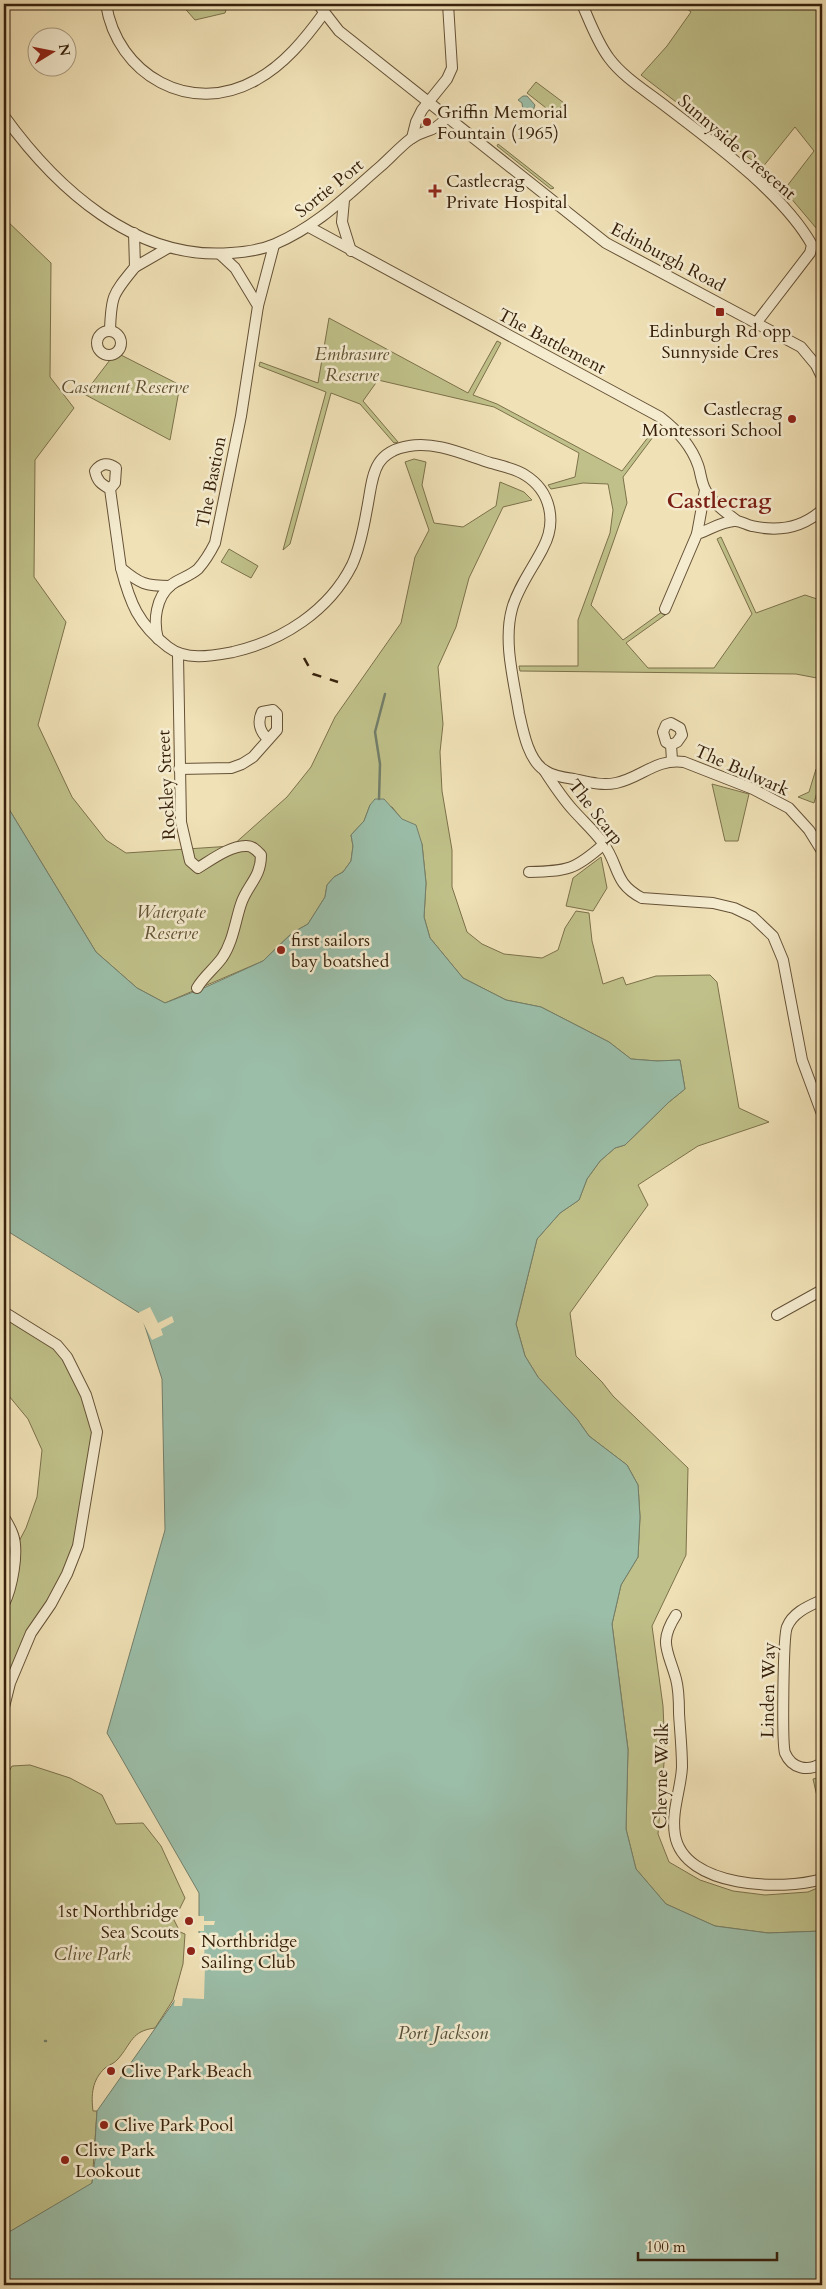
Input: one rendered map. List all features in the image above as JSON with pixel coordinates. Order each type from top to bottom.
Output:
[{"type":"street","points":[[106,4],[116,37],[128,57],[141,71],[159,82],[180,91],[212,94],[236,89],[256,80],[280,63],[307,37],[324,13]]},
{"type":"street","name":"Edinburgh Road","points":[[318,4],[339,31],[606,244],[757,322],[800,347],[816,365],[822,377]]},
{"type":"street","name":"Sortie Port","points":[[412,138],[416,122],[428,102],[447,79],[452,68],[448,4]]},
{"type":"street","name":"Sunnyside Crescent","points":[[582,4],[609,59],[773,195],[812,245],[810,253],[757,322]]},
{"type":"street","name":"Sortie Port","points":[[4,116],[50,173],[75,196],[134,233],[168,248],[220,254],[250,251],[274,245],[309,227],[344,200],[412,138],[439,127],[447,117]]},
{"type":"street","points":[[344,200],[342,222],[352,251]]},
{"type":"street","name":"The Battlement","points":[[309,227],[660,417],[674,428],[688,444],[698,464],[705,490],[698,529],[665,608]]},
{"type":"street","points":[[134,233],[135,267]]},
{"type":"street","name":"The Bastion","points":[[170,586],[197,570],[209,556],[215,543],[241,416],[258,306],[274,245]]},
{"type":"street","points":[[110,331],[111,305],[115,292],[135,267],[168,248]]},
{"type":"street","points":[[220,254],[235,268],[258,306]]},
{"type":"street","points":[[110,489],[121,568],[129,600],[141,622],[158,640],[178,655],[216,655],[263,644],[292,630],[319,609],[342,581],[352,564],[368,508],[370,479],[380,461],[394,449],[412,445],[433,446],[524,474],[539,486],[547,500],[551,514],[550,530],[544,546],[524,582],[512,609],[509,638],[522,731],[531,753],[544,770]]},
{"type":"street","name":"The Battlement","points":[[705,490],[722,510],[736,520]]},
{"type":"street","points":[[698,529],[736,520],[749,525],[776,529],[796,526],[813,518],[822,510]]},
{"type":"street","points":[[121,568],[139,583],[153,586],[170,586]]},
{"type":"street","points":[[158,640],[155,624],[156,615],[160,602],[170,586]]},
{"type":"street","name":"Rockley Street","points":[[178,655],[180,822],[190,861],[198,868],[224,854],[248,846],[255,849],[261,855],[260,872],[242,902],[235,930],[222,958],[202,979],[197,988]]},
{"type":"street","points":[[179,769],[230,768],[253,757],[268,739]]},
{"type":"street","points":[[671,745],[672,760]]},
{"type":"street","name":"The Bulwark","points":[[544,770],[568,778],[604,785],[618,783],[662,762],[672,760],[684,762],[753,789],[789,808],[809,830],[822,851]]},
{"type":"street","name":"The Scarp","points":[[544,770],[570,806],[604,844],[624,886],[632,893],[642,898],[713,903],[734,908],[753,916],[773,936],[783,960],[802,1060],[822,1114]]},
{"type":"street","points":[[529,872],[562,871],[583,863],[604,844]]},
{"type":"street","points":[[777,1315],[822,1290]]},
{"type":"street","points":[[4,1312],[57,1344],[67,1357],[86,1395],[96,1432],[78,1546],[67,1574],[51,1604],[31,1633],[10,1683],[4,1707]]},
{"type":"street","points":[[4,1517],[13,1535],[14,1544],[12,1586],[4,1604]]},
{"type":"street","name":"Linden Way","points":[[822,1600],[797,1613],[786,1628],[784,1670],[784,1751],[797,1767],[808,1770],[822,1763]]},
{"type":"street","name":"Cheyne Walk","points":[[676,1615],[665,1636],[664,1647],[676,1680],[678,1694],[682,1767],[675,1815],[675,1836],[681,1849],[703,1871],[739,1882],[792,1884],[809,1883],[822,1879]]},
{"type":"green space","points":[[181,4],[228,4],[225,13],[195,20]]},
{"type":"green space","points":[[681,4],[822,4],[822,235],[784,190],[814,151],[795,127],[762,168],[641,75],[667,46],[691,12]]},
{"type":"green space","points":[[536,82],[564,103],[555,115],[527,93]]},
{"type":"green space","points":[[498,144],[554,188],[551,189],[497,146]]},
{"type":"green space","name":"Watergate Reserve","points":[[4,218],[51,263],[50,377],[74,408],[35,460],[34,577],[66,622],[38,725],[72,797],[106,840],[126,853],[232,846],[287,797],[311,767],[335,717],[401,623],[415,557],[429,530],[405,462],[414,459],[426,462],[422,485],[434,523],[463,527],[496,506],[500,482],[524,492],[532,500],[503,507],[469,578],[456,627],[438,667],[443,724],[440,752],[442,791],[452,850],[452,887],[467,932],[482,944],[504,954],[542,958],[558,950],[565,928],[576,911],[589,913],[592,941],[603,984],[623,977],[626,985],[656,976],[710,975],[717,982],[739,1108],[769,1122],[698,1146],[638,1185],[648,1205],[570,1313],[576,1356],[613,1396],[688,1468],[686,1555],[652,1626],[663,1706],[665,1751],[658,1834],[669,1862],[700,1880],[733,1891],[765,1895],[808,1892],[822,1886],[822,1931],[768,1933],[715,1926],[666,1904],[636,1869],[626,1829],[628,1749],[612,1624],[621,1585],[638,1557],[640,1517],[638,1485],[627,1465],[589,1436],[577,1419],[538,1377],[525,1356],[516,1324],[537,1239],[560,1213],[579,1200],[587,1179],[600,1161],[615,1148],[625,1145],[685,1089],[680,1060],[631,1059],[609,1042],[541,1007],[506,1000],[463,978],[430,938],[424,917],[426,883],[422,844],[392,807],[370,805],[364,821],[351,835],[353,846],[351,861],[343,872],[334,877],[327,885],[325,897],[308,924],[292,933],[263,961],[165,1003],[137,988],[96,952],[4,801]]},
{"type":"green space","name":"Embrasure Reserve","points":[[329,318],[468,393],[497,341],[501,343],[473,395],[497,404],[622,471],[656,427],[659,429],[623,477],[627,503],[591,605],[623,640],[666,609],[668,613],[626,643],[648,668],[714,668],[752,614],[717,539],[721,537],[756,613],[805,595],[817,599],[822,615],[822,679],[796,674],[520,671],[519,666],[578,666],[578,620],[610,533],[613,510],[608,484],[583,483],[551,489],[548,485],[575,477],[579,453],[494,407],[378,380],[363,401],[398,442],[394,443],[360,404],[331,393],[290,544],[283,550],[326,392],[259,366],[260,362],[318,383]]},
{"type":"green space","name":"Casement Reserve","points":[[119,354],[180,385],[170,440],[84,394],[113,356]]},
{"type":"green space","points":[[229,549],[258,566],[251,578],[221,562]]},
{"type":"green space","points":[[822,767],[822,774],[814,803],[798,797],[809,792],[816,769]]},
{"type":"green space","points":[[712,784],[749,794],[738,841],[725,841]]},
{"type":"green space","points":[[601,857],[607,888],[593,911],[566,906],[573,878]]},
{"type":"green space","points":[[4,1315],[57,1345],[86,1395],[97,1432],[82,1527],[67,1574],[32,1623],[4,1709],[4,1604],[15,1549],[26,1528],[37,1497],[42,1450],[28,1419],[4,1390]]},
{"type":"green space","name":"Clive Park","points":[[30,1765],[70,1778],[102,1795],[116,1824],[143,1823],[161,1846],[185,1898],[174,1920],[180,1932],[185,1934],[183,1964],[173,2000],[155,2028],[136,2035],[117,2060],[105,2068],[95,2083],[92,2105],[93,2111],[97,2111],[92,2184],[4,2235],[4,1780],[12,1766]]},
{"type":"green space","points":[[822,1777],[822,1818],[813,1779]]},
{"type":"water","points":[[523,96],[527,96],[535,105],[533,111],[523,111],[522,103],[518,100]]},
{"type":"water","name":"Port Jackson","points":[[375,799],[384,799],[402,819],[416,825],[422,844],[426,883],[424,917],[430,938],[463,978],[506,1000],[541,1007],[609,1042],[631,1059],[680,1060],[685,1089],[625,1145],[615,1148],[600,1161],[587,1179],[579,1200],[560,1213],[537,1239],[516,1324],[525,1356],[538,1377],[577,1419],[589,1436],[627,1465],[638,1485],[640,1517],[638,1557],[621,1585],[612,1624],[628,1750],[626,1829],[636,1869],[666,1904],[715,1926],[768,1933],[822,1931],[822,2285],[4,2285],[4,2235],[92,2183],[97,2144],[95,2143],[97,2111],[199,1966],[199,1893],[107,1733],[165,1530],[162,1379],[141,1314],[4,1229],[4,801],[96,952],[137,988],[165,1003],[263,961],[292,933],[308,924],[325,897],[327,885],[334,877],[343,872],[351,861],[353,846],[351,835],[364,821],[370,805]]},
{"type":"pier","points":[[150,1307],[158,1323],[172,1316],[174,1322],[161,1329],[163,1335],[152,1340],[138,1313]]},
{"type":"pier","points":[[196,1916],[204,1916],[204,1921],[215,1921],[214,1925],[204,1925],[204,1931],[196,1931]]},
{"type":"pier","points":[[196,1933],[205,1933],[204,1962],[217,1960],[217,1967],[205,1966],[204,1999],[183,1998],[182,2006],[174,2006],[175,1998],[196,1965]]},
{"type":"waterway","points":[[379,799],[380,764],[375,732],[385,694]]},
{"type":"railway","points":[[304,658],[313,674],[338,682]]},
{"type":"place","name":"Griffin Memorial Fountain (1965)","points":[[427,122]]},
{"type":"place","name":"Castlecrag Private Hospital","points":[[435,191]]},
{"type":"place","name":"Edinburgh Rd opp Sunnyside Cres","points":[[720,312]]},
{"type":"place","name":"Castlecrag Montessori School","points":[[792,419]]},
{"type":"place","name":"first sailors bay boatshed","points":[[281,950]]},
{"type":"place","name":"1st Northbridge Sea Scouts","points":[[189,1921]]},
{"type":"place","name":"Northbridge Sailing Club","points":[[191,1951]]},
{"type":"place","name":"Clive Park Beach","points":[[111,2071]]},
{"type":"place","name":"Clive Park Pool","points":[[104,2125]]},
{"type":"place","name":"Clive Park Lookout","points":[[65,2160]]},
{"type":"district","name":"Castlecrag","points":[[719,500]]}]
